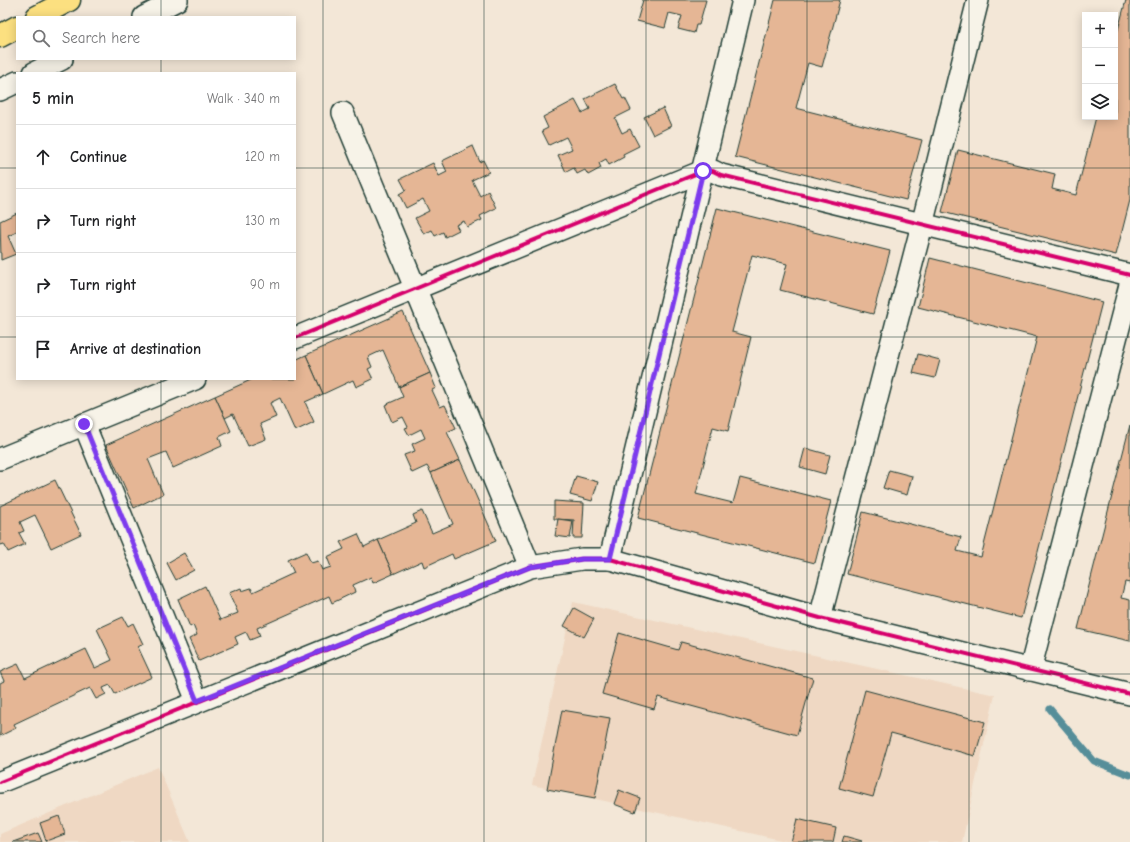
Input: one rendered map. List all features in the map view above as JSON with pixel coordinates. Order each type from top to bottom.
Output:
[{"type":"highway","points":[[39,16],[69,0]]},
{"type":"highway","points":[[0,36],[16,28]]},
{"type":"street","points":[[146,16],[177,0]]},
{"type":"street","points":[[610,559],[703,171],[742,0]]},
{"type":"street","points":[[820,618],[922,225],[978,0]]},
{"type":"street","points":[[36,72],[60,60]]},
{"type":"street","points":[[0,90],[16,82]]},
{"type":"street","points":[[343,113],[530,567]]},
{"type":"street","points":[[296,338],[703,171],[713,171],[721,175],[1130,275]]},
{"type":"street","points":[[1030,670],[1130,285]]},
{"type":"street","points":[[0,459],[193,380]]},
{"type":"street","points":[[84,424],[197,701]]},
{"type":"street","points":[[0,782],[530,567],[582,559],[610,559],[820,618],[1130,694]]},
{"type":"shaded area","points":[[573,602],[995,695],[962,842],[790,842],[532,785]]},
{"type":"shaded area","points":[[158,767],[190,842],[0,842],[0,834]]},
{"type":"building","points":[[643,0],[706,0],[699,25],[696,25],[694,33],[678,29],[682,16],[669,13],[665,28],[637,21]]},
{"type":"building","points":[[775,0],[840,0],[822,67],[808,63],[796,108],[922,140],[906,200],[735,157]]},
{"type":"building","points":[[1126,0],[1130,0],[1130,200],[1116,255],[942,212],[958,150],[1055,174],[1052,189],[1076,195],[1095,120],[1118,120],[1118,30]]},
{"type":"building","points":[[615,84],[631,110],[615,118],[622,133],[630,129],[639,146],[623,154],[624,157],[609,165],[606,159],[599,163],[601,168],[588,175],[585,170],[577,174],[574,168],[566,172],[558,155],[572,149],[566,137],[549,145],[542,131],[548,128],[543,117],[575,100],[582,113],[590,109],[585,99]]},
{"type":"building","points":[[663,108],[671,126],[653,135],[644,117]]},
{"type":"building","points":[[473,146],[480,162],[483,160],[489,172],[472,180],[480,196],[488,191],[496,208],[480,216],[482,220],[467,227],[464,221],[456,225],[459,230],[445,237],[443,232],[435,236],[432,230],[424,234],[415,218],[429,211],[423,199],[406,208],[399,194],[406,190],[400,179],[433,163],[439,176],[447,172],[442,161]]},
{"type":"building","points":[[717,208],[890,251],[873,314],[780,290],[787,264],[752,255],[732,332],[751,337],[728,431],[713,427],[696,494],[733,503],[740,478],[831,501],[815,563],[638,518]]},
{"type":"building","points":[[16,213],[16,232],[8,236],[16,254],[1,260],[0,221]]},
{"type":"building","points":[[930,258],[1102,302],[1021,618],[847,574],[863,512],[961,537],[957,551],[981,557],[1037,337],[918,307]]},
{"type":"building","points":[[403,312],[430,373],[399,387],[383,350],[368,357],[372,367],[368,369],[373,379],[356,387],[353,380],[323,394],[306,355]]},
{"type":"building","points":[[918,354],[940,360],[935,378],[913,373]]},
{"type":"building","points":[[306,355],[323,394],[305,402],[314,422],[295,431],[280,398],[270,403],[276,417],[260,424],[266,439],[248,446],[233,414],[225,418],[215,396],[251,380],[296,380],[296,360]]},
{"type":"building","points":[[430,373],[436,388],[432,390],[440,407],[445,405],[456,428],[447,432],[460,460],[431,473],[427,466],[412,473],[404,455],[415,451],[412,444],[425,438],[421,429],[409,435],[405,428],[408,427],[403,417],[392,422],[385,405],[403,397],[399,387]]},
{"type":"building","points":[[215,396],[231,431],[219,437],[222,446],[173,468],[166,452],[148,459],[163,494],[134,508],[106,445]]},
{"type":"building","points":[[1130,425],[1130,583],[1125,582],[1121,598],[1130,600],[1130,641],[1078,629]]},
{"type":"building","points":[[805,448],[830,455],[825,474],[800,467]]},
{"type":"building","points":[[460,460],[496,541],[454,559],[452,554],[424,567],[422,561],[393,574],[378,540],[416,523],[413,515],[422,511],[432,533],[453,524],[431,473]]},
{"type":"building","points":[[889,470],[912,476],[907,495],[883,488]]},
{"type":"building","points":[[576,476],[598,482],[592,501],[570,495]]},
{"type":"building","points":[[55,480],[81,534],[51,548],[35,515],[20,522],[24,531],[19,533],[25,544],[8,552],[4,544],[0,545],[0,506]]},
{"type":"building","points":[[554,501],[584,503],[582,538],[573,538],[574,520],[554,519]]},
{"type":"building","points":[[558,519],[573,521],[570,538],[555,536]]},
{"type":"building","points":[[358,534],[364,547],[378,540],[393,574],[373,583],[371,577],[353,585],[355,592],[332,603],[329,596],[257,628],[260,636],[250,640],[246,632],[235,637],[238,644],[199,661],[189,639],[197,635],[193,625],[190,627],[178,599],[205,586],[220,620],[238,613],[229,593],[241,588],[242,591],[251,588],[253,592],[294,573],[288,560],[306,552],[311,563],[318,561],[322,570],[331,567],[327,557],[344,549],[340,542]]},
{"type":"building","points":[[184,553],[194,570],[176,580],[167,563]]},
{"type":"building","points":[[574,608],[594,619],[584,637],[564,626]]},
{"type":"building","points":[[123,617],[128,626],[133,623],[143,644],[138,647],[152,677],[115,694],[110,685],[103,688],[106,694],[96,699],[90,688],[14,724],[16,728],[0,736],[0,683],[4,681],[0,672],[18,664],[25,678],[86,649],[95,668],[112,660],[97,629]]},
{"type":"building","points":[[619,633],[678,650],[681,642],[813,678],[797,735],[658,697],[654,709],[602,694]]},
{"type":"building","points":[[865,690],[985,722],[975,756],[891,733],[873,797],[839,788]]},
{"type":"building","points":[[562,710],[610,718],[595,798],[547,789]]},
{"type":"building","points":[[619,790],[640,798],[635,812],[614,804]]},
{"type":"building","points":[[59,816],[65,834],[46,841],[40,823]]},
{"type":"building","points":[[797,819],[836,828],[833,842],[791,842]]},
{"type":"building","points":[[38,833],[42,842],[13,842]]},
{"type":"building","points":[[844,836],[862,841],[842,842]]},
{"type":"waterway","points":[[1050,709],[1094,761],[1130,775]]},
{"type":"cycle path","points":[[296,338],[703,171],[713,171],[721,175],[1130,275]]},
{"type":"cycle path","points":[[0,782],[530,567],[582,559],[610,559],[820,618],[1130,694]]},
{"type":"route","points":[[84,424],[197,701],[530,567],[582,559],[610,559],[703,171]]}]
